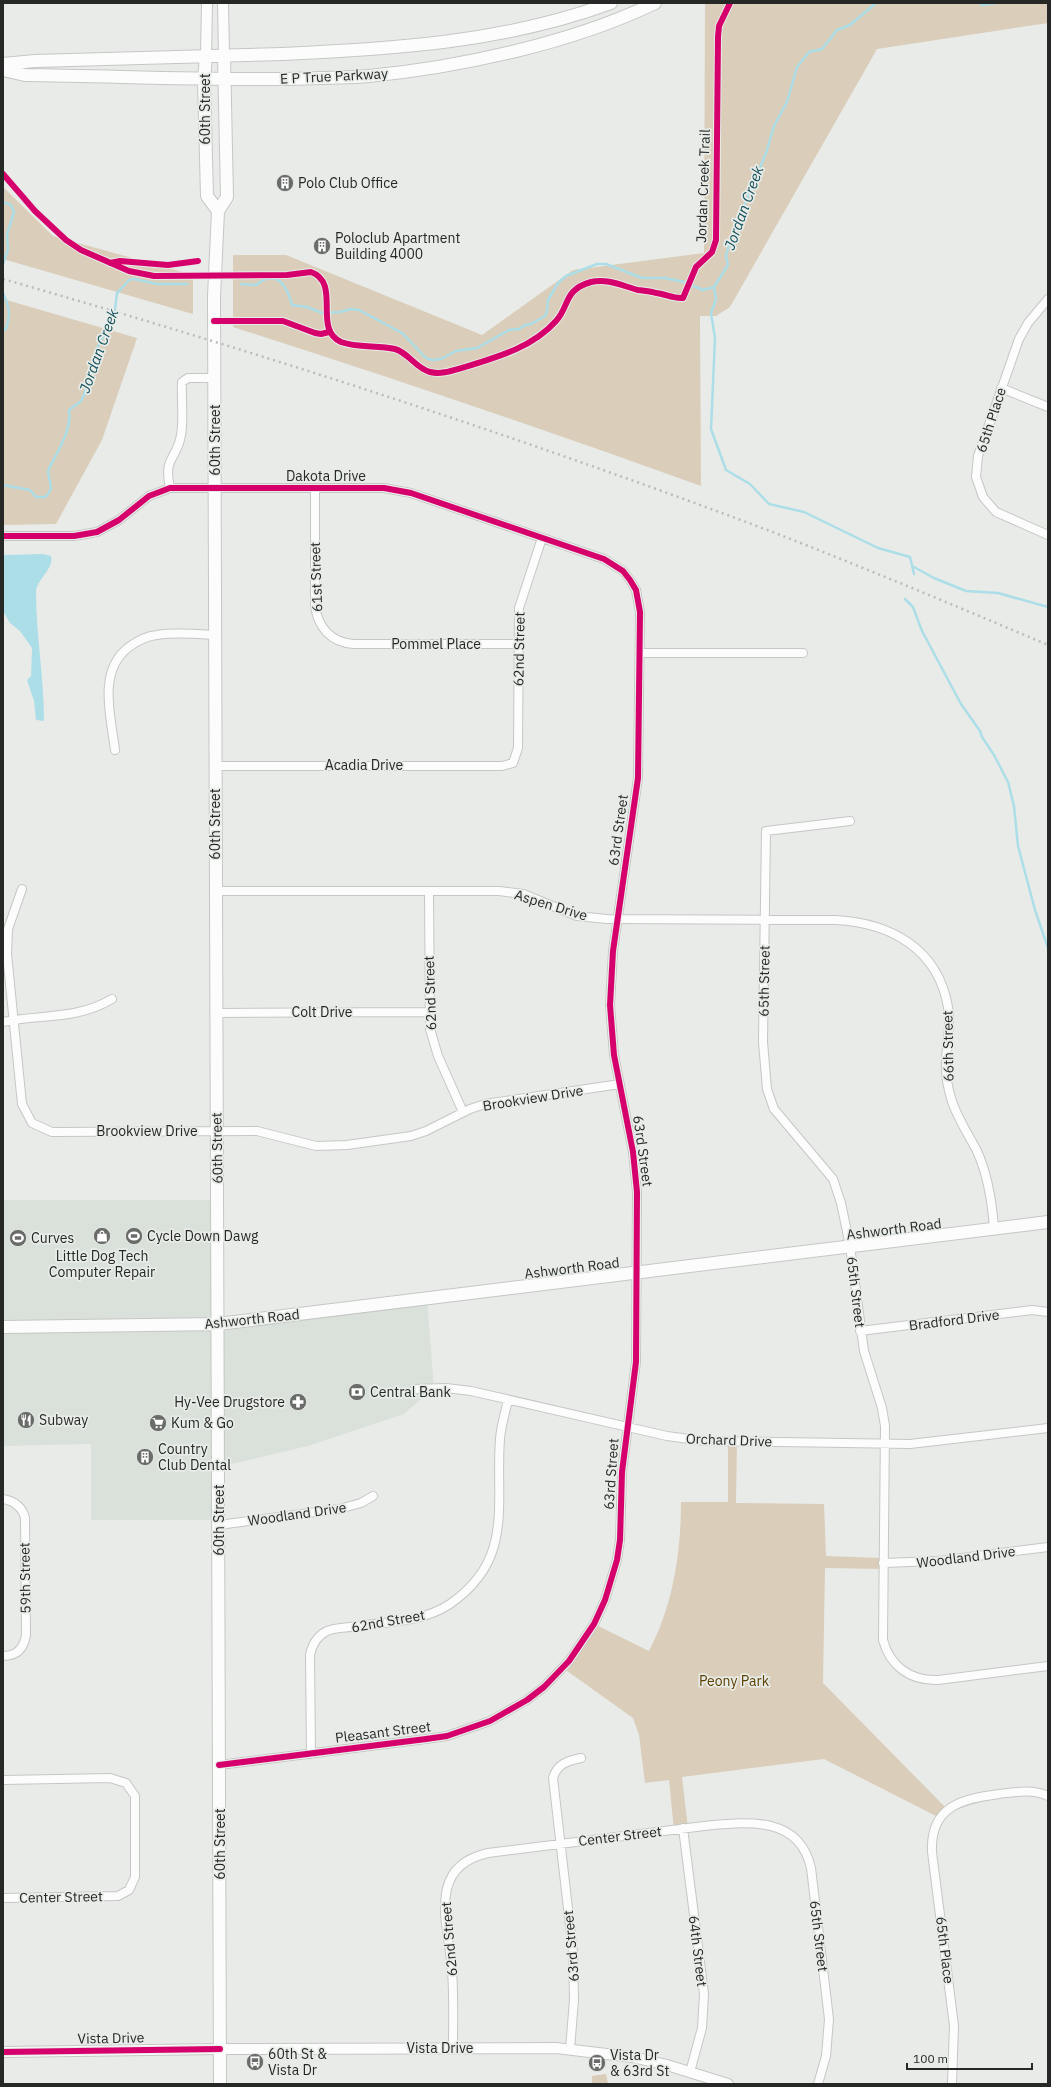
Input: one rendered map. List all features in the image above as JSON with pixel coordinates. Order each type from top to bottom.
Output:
[{"type":"main road","name":"E P True Parkway","points":[[3,64],[35,61],[224,56],[363,50],[471,39],[556,21],[611,3]]},
{"type":"main road","name":"E P True Parkway","points":[[3,70],[25,74],[204,80],[369,76],[437,66],[555,40],[613,22],[655,3]]},
{"type":"main road","name":"60th Street","points":[[206,56],[204,80],[207,196],[218,211]]},
{"type":"main road","name":"60th Street","points":[[220,2084],[214,297],[218,211],[227,198],[224,56]]},
{"type":"main road","name":"Ashworth Road","points":[[3,1327],[218,1324],[1048,1222]]},
{"type":"street","name":"60th Street","points":[[206,56],[207,3]]},
{"type":"street","name":"60th Street","points":[[223,3],[224,56]]},
{"type":"street","name":"65th Place","points":[[1048,299],[1028,323],[1013,354],[977,461],[976,477],[979,488],[988,505],[996,512],[1048,536]]},
{"type":"street","points":[[170,488],[168,466],[182,434],[182,382],[188,378],[215,378]]},
{"type":"street","points":[[1001,388],[1048,407]]},
{"type":"street","name":"Dakota Drive","points":[[3,536],[74,536],[98,532],[120,520],[149,496],[170,488],[398,489],[614,564],[630,580],[636,592]]},
{"type":"street","name":"61st Street","points":[[315,488],[316,615],[325,631],[331,637],[340,642],[354,644]]},
{"type":"street","name":"62nd Street","points":[[513,763],[518,748],[519,608],[542,538]]},
{"type":"street","name":"63rd Street","points":[[539,1690],[560,1671],[582,1644],[597,1619],[610,1587],[620,1540],[622,1472],[636,1362],[636,1170],[611,1031],[610,1004],[612,958],[638,778],[640,612],[636,592]]},
{"type":"street","points":[[115,750],[108,688],[110,677],[119,657],[135,642],[155,635],[215,635]]},
{"type":"street","name":"Pommel Place","points":[[354,644],[518,644]]},
{"type":"street","points":[[640,653],[803,653]]},
{"type":"street","name":"Acadia Drive","points":[[215,766],[502,766],[513,763]]},
{"type":"street","name":"65th Street","points":[[850,821],[766,831],[763,1042],[767,1089],[774,1110],[833,1179],[842,1203],[850,1246],[860,1331],[868,1364],[882,1408],[886,1444],[882,1630],[885,1649],[894,1662],[904,1672],[922,1680],[938,1680],[1048,1666]]},
{"type":"street","points":[[14,1020],[7,954],[8,929],[22,889]]},
{"type":"street","name":"Aspen Drive","points":[[215,891],[499,891],[523,894],[577,916],[618,919],[860,922],[886,930]]},
{"type":"street","name":"62nd Street","points":[[429,891],[429,1012],[433,1044],[463,1112]]},
{"type":"street","name":"66th Street","points":[[886,930],[915,947],[927,960],[940,980],[948,1008],[949,1040],[946,1068],[948,1088],[953,1107],[976,1150],[988,1179],[994,1228]]},
{"type":"street","points":[[3,1022],[83,1013],[97,1008],[112,999]]},
{"type":"street","name":"Colt Drive","points":[[216,1013],[429,1012]]},
{"type":"street","name":"Brookview Drive","points":[[14,1020],[22,1104],[32,1123],[52,1132],[257,1132],[316,1146],[347,1145],[411,1136],[432,1129],[463,1112],[500,1102],[620,1084]]},
{"type":"street","name":"Bradford Drive","points":[[860,1331],[1032,1310],[1048,1312]]},
{"type":"street","name":"Orchard Drive","points":[[415,1389],[457,1389],[673,1438],[704,1441],[886,1444],[924,1443],[1048,1428]]},
{"type":"street","name":"62nd Street","points":[[310,1754],[310,1655],[315,1641],[321,1635],[335,1629],[408,1620],[438,1611],[472,1586],[489,1560],[499,1530],[500,1439],[508,1400]]},
{"type":"street","name":"Woodland Drive","points":[[219,1524],[339,1509],[356,1505],[373,1496]]},
{"type":"street","name":"59th Street","points":[[3,1499],[16,1503],[25,1520],[26,1635],[25,1642],[18,1652],[4,1656]]},
{"type":"street","name":"Woodland Drive","points":[[883,1563],[938,1561],[1048,1547]]},
{"type":"street","name":"Pleasant Street","points":[[219,1765],[447,1736],[490,1721],[509,1712],[539,1690]]},
{"type":"street","name":"63rd Street","points":[[570,2049],[575,1976],[553,1778],[559,1766],[565,1762],[581,1758]]},
{"type":"street","name":"Center Street","points":[[3,1780],[110,1778],[126,1783],[135,1796],[136,1877],[129,1890],[118,1896],[3,1898]]},
{"type":"street","name":"65th Place","points":[[952,2084],[954,2026],[932,1846],[933,1835],[940,1818],[956,1804],[976,1797],[1031,1791],[1048,1796]]},
{"type":"street","name":"Center Street","points":[[488,1853],[683,1828],[725,1824],[752,1824]]},
{"type":"street","name":"65th Street","points":[[752,1824],[771,1825],[790,1834],[799,1841],[809,1858],[829,2019],[826,2056],[818,2084]]},
{"type":"street","name":"64th Street","points":[[683,1828],[704,1994],[702,2028],[690,2072]]},
{"type":"street","name":"62nd Street","points":[[453,2048],[452,1971],[444,1908],[445,1892],[453,1873],[460,1866],[468,1860],[488,1853]]},
{"type":"street","name":"Vista Drive","points":[[3,2052],[220,2049],[570,2049],[632,2058],[690,2072],[728,2084]]},
{"type":"shaded area","points":[[3,1200],[218,1200],[219,1324],[427,1298],[434,1388],[404,1414],[308,1446],[219,1467],[219,1520],[91,1520],[91,1444],[3,1446]]},
{"type":"green space","points":[[705,3],[1048,3],[1048,23],[877,49],[730,307],[716,316],[700,316],[701,486],[468,404],[233,327],[233,255],[286,255],[482,335],[573,270],[704,253]]},
{"type":"green space","points":[[3,187],[53,236],[193,275],[193,314],[3,259]]},
{"type":"green space","points":[[3,299],[137,338],[102,440],[56,524],[3,525]]},
{"type":"green space","name":"Peony Park","points":[[728,1441],[737,1441],[736,1503],[824,1504],[826,1556],[883,1558],[883,1569],[825,1568],[823,1683],[948,1810],[940,1818],[824,1759],[682,1777],[688,1828],[674,1830],[669,1780],[645,1783],[639,1735],[633,1718],[563,1668],[594,1624],[649,1651],[670,1597],[677,1559],[681,1521],[681,1502],[728,1502]]},
{"type":"green space","points":[[606,2074],[608,2084],[592,2084],[592,2076]]},
{"type":"water","points":[[43,554],[51,556],[50,565],[37,586],[36,591],[44,721],[36,720],[34,701],[27,680],[31,676],[32,648],[20,631],[10,623],[3,611],[3,555]]},
{"type":"waterway","name":"Jordan Creek","points":[[241,284],[256,285],[263,280],[270,278],[275,279],[284,286],[292,305],[307,307],[322,313],[340,312],[351,309],[359,310],[402,333],[424,356],[428,359],[434,360],[441,359],[456,351],[477,348],[509,330],[519,329],[545,316],[548,300],[558,283],[566,276],[597,264],[606,264],[642,278],[665,278],[684,282],[703,290],[714,287],[728,265],[726,256],[731,238],[766,153],[774,126],[787,102],[797,67],[809,52],[822,49],[837,30],[850,25],[876,3]]},
{"type":"waterway","name":"Jordan Creek","points":[[980,3],[982,5],[995,3]]},
{"type":"waterway","name":"Jordan Creek","points":[[3,202],[11,205],[14,212],[7,234],[8,249],[3,264]]},
{"type":"waterway","name":"Jordan Creek","points":[[3,485],[30,490],[36,497],[45,497],[50,491],[51,485],[48,471],[66,434],[69,410],[81,401],[84,395],[99,343],[105,334],[108,324],[114,318],[117,293],[129,280],[134,279],[157,284],[187,284]]},
{"type":"waterway","points":[[714,287],[716,299],[711,313],[715,338],[711,429],[726,470],[750,484],[769,504],[804,512],[878,548],[910,557],[914,574]]},
{"type":"waterway","name":"Jordan Creek","points":[[3,293],[7,302],[9,315],[8,324],[6,329],[3,330]]},
{"type":"waterway","points":[[914,567],[934,578],[966,591],[998,593],[1048,607]]},
{"type":"waterway","points":[[905,599],[913,607],[922,631],[961,704],[980,731],[1008,782],[1014,806],[1018,846],[1035,910],[1048,948]]},
{"type":"railway","points":[[3,279],[293,366],[580,462],[770,531],[1048,645]]},
{"type":"cycle path","name":"Jordan Creek Trail","points":[[3,174],[35,211],[66,240],[81,250],[129,271],[154,276],[287,275],[311,272],[320,278],[325,286],[328,327],[333,336],[341,342],[354,345],[395,349],[400,351],[425,370],[434,373],[448,372],[502,355],[537,338],[556,321],[571,294],[582,285],[591,282],[609,282],[638,290],[676,298],[683,298],[696,267],[712,252],[716,240],[718,37],[719,26],[730,3]]},
{"type":"cycle path","points":[[110,263],[120,261],[168,265],[198,261]]},
{"type":"cycle path","points":[[214,321],[283,321],[315,333],[321,334],[329,332]]},
{"type":"cycle path","points":[[3,536],[74,536],[97,532],[119,520],[149,496],[170,488],[384,488],[411,493],[604,559],[623,571],[630,580],[636,590],[640,612],[638,778],[613,951],[610,1005],[614,1055],[633,1152],[637,1192],[636,1362],[622,1472],[620,1540],[617,1560],[605,1600],[594,1624],[569,1661],[544,1687],[527,1700],[490,1721],[447,1736],[219,1765]]},
{"type":"cycle path","points":[[3,2052],[220,2049]]},
{"type":"place","name":"Polo Club Office","points":[[285,183]]},
{"type":"place","name":"Poloclub Apartment Building 4000","points":[[322,246]]},
{"type":"place","name":"Little Dog Tech Computer Repair","points":[[102,1236]]},
{"type":"place","name":"Cycle Down Dawg","points":[[134,1236]]},
{"type":"place","name":"Curves","points":[[18,1238]]},
{"type":"place","name":"Central Bank","points":[[357,1392]]},
{"type":"place","name":"Hy-Vee Drugstore","points":[[298,1402]]},
{"type":"place","name":"Subway","points":[[26,1420]]},
{"type":"place","name":"Kum & Go","points":[[158,1423]]},
{"type":"place","name":"Country Club Dental","points":[[145,1457]]},
{"type":"place","name":"60th St & Vista Dr","points":[[255,2062]]},
{"type":"place","name":"Vista Dr & 63rd St","points":[[597,2063]]}]
